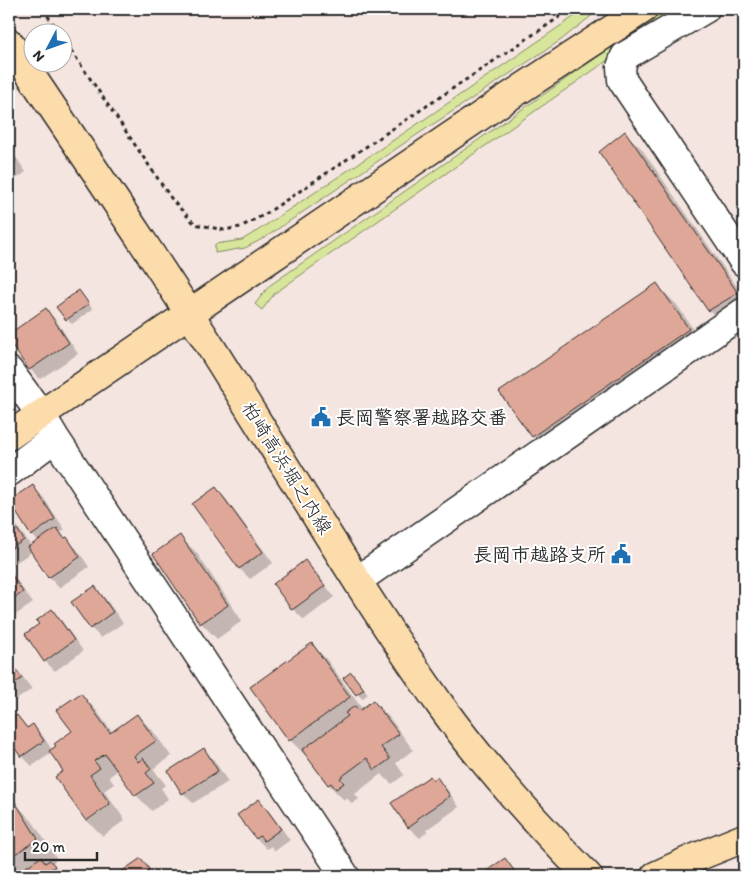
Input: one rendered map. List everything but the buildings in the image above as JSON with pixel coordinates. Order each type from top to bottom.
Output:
[{"type":"main road","points":[[501,102],[620,9]]},
{"type":"main road","points":[[9,436],[40,413],[501,102],[643,9]]},
{"type":"main road","name":"柏崎高浜堀之内線","points":[[9,43],[190,313],[398,644],[442,708],[480,757],[551,838],[588,876]]},
{"type":"main road","points":[[655,876],[744,838]]},
{"type":"street","points":[[705,9],[625,56],[620,67],[622,80],[744,262]]},
{"type":"street","points":[[358,580],[744,312]]},
{"type":"street","points":[[11,380],[40,413],[345,876]]},
{"type":"street","points":[[9,472],[55,438]]},
{"type":"path","points":[[43,9],[52,22]]},
{"type":"path","points":[[72,52],[173,201],[195,224],[224,230],[240,227],[264,215],[558,18],[563,9]]},
{"type":"green space","points":[[585,9],[600,9],[561,40],[266,237],[245,248],[215,253],[215,244],[242,240],[257,231]]},
{"type":"green space","points":[[666,9],[681,9],[275,293],[262,310],[255,304],[269,286]]},
{"type":"place","name":"長岡警察署越路交番","points":[[321,417]]},
{"type":"place","name":"長岡市越路支所","points":[[621,554]]}]
